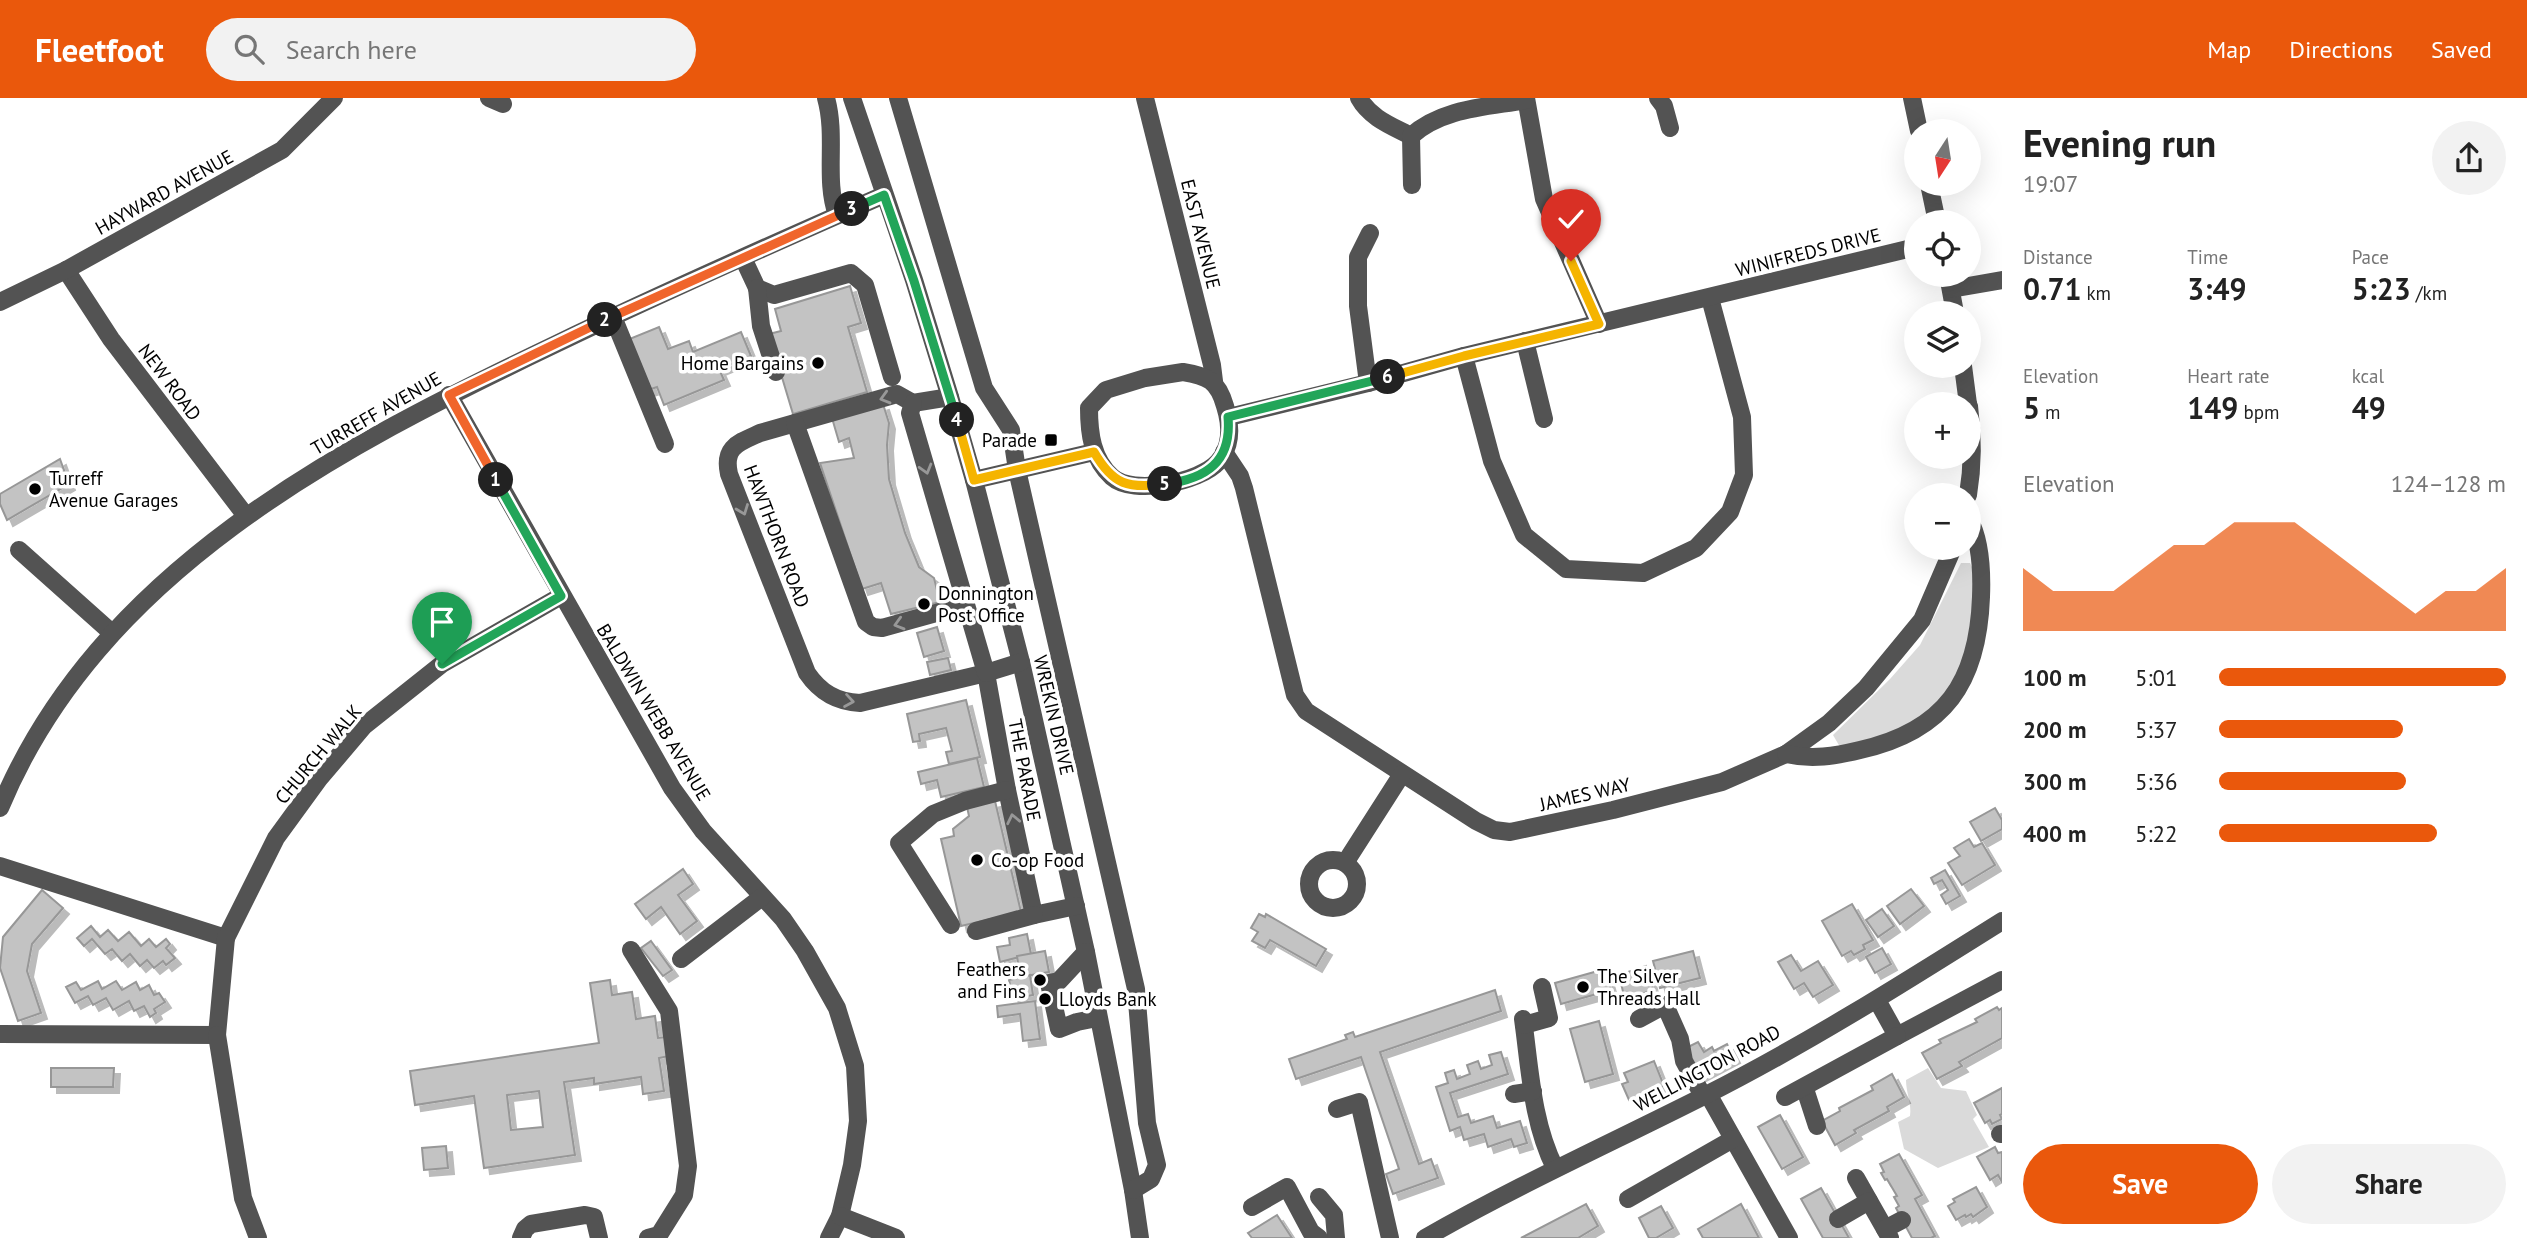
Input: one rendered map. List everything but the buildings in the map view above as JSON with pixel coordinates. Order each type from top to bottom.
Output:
[{"type":"street","name":"HAYWARD AVENUE","points":[[0,302],[66,270],[282,150],[334,98]]},
{"type":"street","points":[[826,98],[831,117],[831,197],[837,215]]},
{"type":"street","name":"WREKIN DRIVE","points":[[852,98],[950,397],[1021,662],[1086,953],[1140,1238]]},
{"type":"street","name":"WREKIN DRIVE","points":[[898,98],[984,388],[1010,430],[1136,989],[1147,1123],[1157,1165],[1151,1179],[1133,1190]]},
{"type":"street","name":"EAST AVENUE","points":[[1145,98],[1212,365],[1213,381]]},
{"type":"street","points":[[1359,98],[1364,107],[1378,118],[1411,136]]},
{"type":"street","points":[[1658,98],[1664,106],[1670,128]]},
{"type":"street","points":[[1912,98],[1916,119]]},
{"type":"street","points":[[1411,136],[1425,124],[1442,116],[1526,99],[1544,199],[1599,324]]},
{"type":"street","points":[[1411,136],[1412,185]]},
{"type":"street","name":"TURREFF AVENUE","points":[[0,808],[8,768],[112,633],[174,572],[246,516],[349,449],[449,395],[613,317],[884,195]]},
{"type":"street","points":[[1368,383],[1358,306],[1358,257],[1370,233]]},
{"type":"street","name":"WINIFREDS DRIVE","points":[[1228,417],[1368,383],[1464,356],[1904,250]]},
{"type":"street","points":[[743,258],[757,288],[761,326],[776,372]]},
{"type":"street","name":"NEW ROAD","points":[[66,270],[111,339],[246,516]]},
{"type":"street","points":[[757,288],[774,295],[851,273],[865,285],[892,377]]},
{"type":"street","points":[[1981,281],[2002,280]]},
{"type":"street","points":[[1464,356],[1492,461],[1524,536],[1566,569],[1643,573],[1696,548],[1730,512],[1744,475],[1742,417],[1710,298]]},
{"type":"street","points":[[613,317],[665,444]]},
{"type":"street","points":[[1525,341],[1544,419]]},
{"type":"street","points":[[1183,372],[1213,381],[1221,391],[1228,417],[1228,443],[1217,463],[1195,478],[1153,485],[1126,485],[1113,479],[1094,452],[1089,424],[1089,408],[1106,390],[1145,378],[1183,372]]},
{"type":"street","name":"HAWTHORN ROAD","points":[[950,397],[913,403],[897,394],[760,433],[740,442],[730,451],[727,462],[729,474],[807,673],[817,687],[834,698],[859,703],[986,673]]},
{"type":"street","name":"BALDWIN WEBB AVENUE","points":[[449,395],[672,788],[703,831],[783,919],[837,1008],[855,1066],[858,1121],[852,1165],[840,1216],[829,1238]]},
{"type":"street","name":"THE PARADE","points":[[913,403],[910,413],[986,673],[1007,790],[1034,915]]},
{"type":"street","points":[[795,423],[866,622],[873,627],[882,628],[965,605]]},
{"type":"street","points":[[974,480],[1094,452]]},
{"type":"street","name":"JAMES WAY","points":[[1224,452],[1244,488],[1295,695],[1306,711],[1494,830],[1510,832],[1613,810],[1722,782],[1786,754],[1829,723],[1866,688],[1922,620],[1948,560]]},
{"type":"street","points":[[19,550],[112,633]]},
{"type":"street","name":"JAMES WAY","points":[[1786,754],[1806,759],[1873,747],[1912,734],[1937,716],[1959,688],[1972,656],[1980,621],[1982,577],[1979,560]]},
{"type":"street","name":"CHURCH WALK","points":[[258,1238],[243,1198],[217,1035],[226,938],[276,838],[319,779],[364,726],[442,664],[561,596]]},
{"type":"street","points":[[986,673],[1021,662]]},
{"type":"street","points":[[1345,863],[1402,774]]},
{"type":"street","points":[[951,925],[899,843],[933,814],[965,801],[1007,790]]},
{"type":"street","points":[[0,866],[226,938]]},
{"type":"street","points":[[681,959],[762,897]]},
{"type":"street","points":[[976,930],[1076,906]]},
{"type":"street","name":"WELLINGTON ROAD","points":[[1425,1238],[1555,1168],[1706,1095],[1877,1000],[2002,921]]},
{"type":"street","points":[[631,950],[669,1011],[688,1166],[684,1195],[675,1213],[659,1235],[648,1238]]},
{"type":"street","points":[[1086,953],[1059,981],[1049,983],[1059,1030],[1077,1022],[1097,1018]]},
{"type":"street","points":[[1785,1097],[1805,1089],[2002,980]]},
{"type":"street","points":[[1542,988],[1549,1018],[1523,1022],[1545,1148],[1555,1168]]},
{"type":"street","points":[[1877,1000],[1897,1037]]},
{"type":"street","points":[[1639,1018],[1665,1005],[1680,1039],[1684,1061],[1733,1139],[1789,1238]]},
{"type":"street","points":[[0,1034],[217,1035]]},
{"type":"street","points":[[1805,1089],[1816,1126]]},
{"type":"street","points":[[1514,1094],[1533,1091]]},
{"type":"street","points":[[1337,1109],[1359,1102],[1390,1238]]},
{"type":"street","points":[[1628,1199],[1733,1139]]},
{"type":"street","points":[[1856,1178],[1887,1234],[1902,1220]]},
{"type":"street","points":[[1252,1207],[1287,1187],[1311,1232],[1319,1238]]},
{"type":"street","points":[[1319,1197],[1334,1216],[1336,1238]]},
{"type":"street","points":[[1838,1219],[1869,1201]]},
{"type":"street","points":[[521,1238],[524,1229],[531,1224],[585,1215],[594,1217],[599,1238]]},
{"type":"street","points":[[840,1216],[896,1238]]},
{"type":"shaded area","points":[[1961,563],[1970,563],[1974,571],[1973,622],[1955,685],[1935,710],[1879,739],[1840,747],[1833,735],[1920,645]]},
{"type":"shaded area","points":[[1928,1068],[1941,1088],[1966,1091],[1977,1115],[1973,1119],[1989,1147],[1938,1168],[1904,1149],[1898,1122],[1910,1116],[1906,1080]]},
{"type":"place","name":"Home Bargains","points":[[818,363]]},
{"type":"place","name":"Parade","points":[[1051,440]]},
{"type":"place","name":"Turreff Avenue Garages","points":[[35,489]]},
{"type":"place","name":"Donnington Post Office","points":[[924,604]]},
{"type":"place","name":"Co-op Food","points":[[977,860]]},
{"type":"place","name":"Feathers and Fins","points":[[1040,980]]},
{"type":"place","name":"The Silver Threads Hall","points":[[1583,987]]},
{"type":"place","name":"Lloyds Bank","points":[[1045,999]]},
{"type":"route","points":[[442,664],[561,596],[449,395],[613,317],[884,195],[914,281],[974,480],[1094,452],[1113,479],[1126,485],[1153,485],[1195,478],[1217,463],[1224,452],[1230,430],[1228,417],[1599,324],[1571,261]]}]
